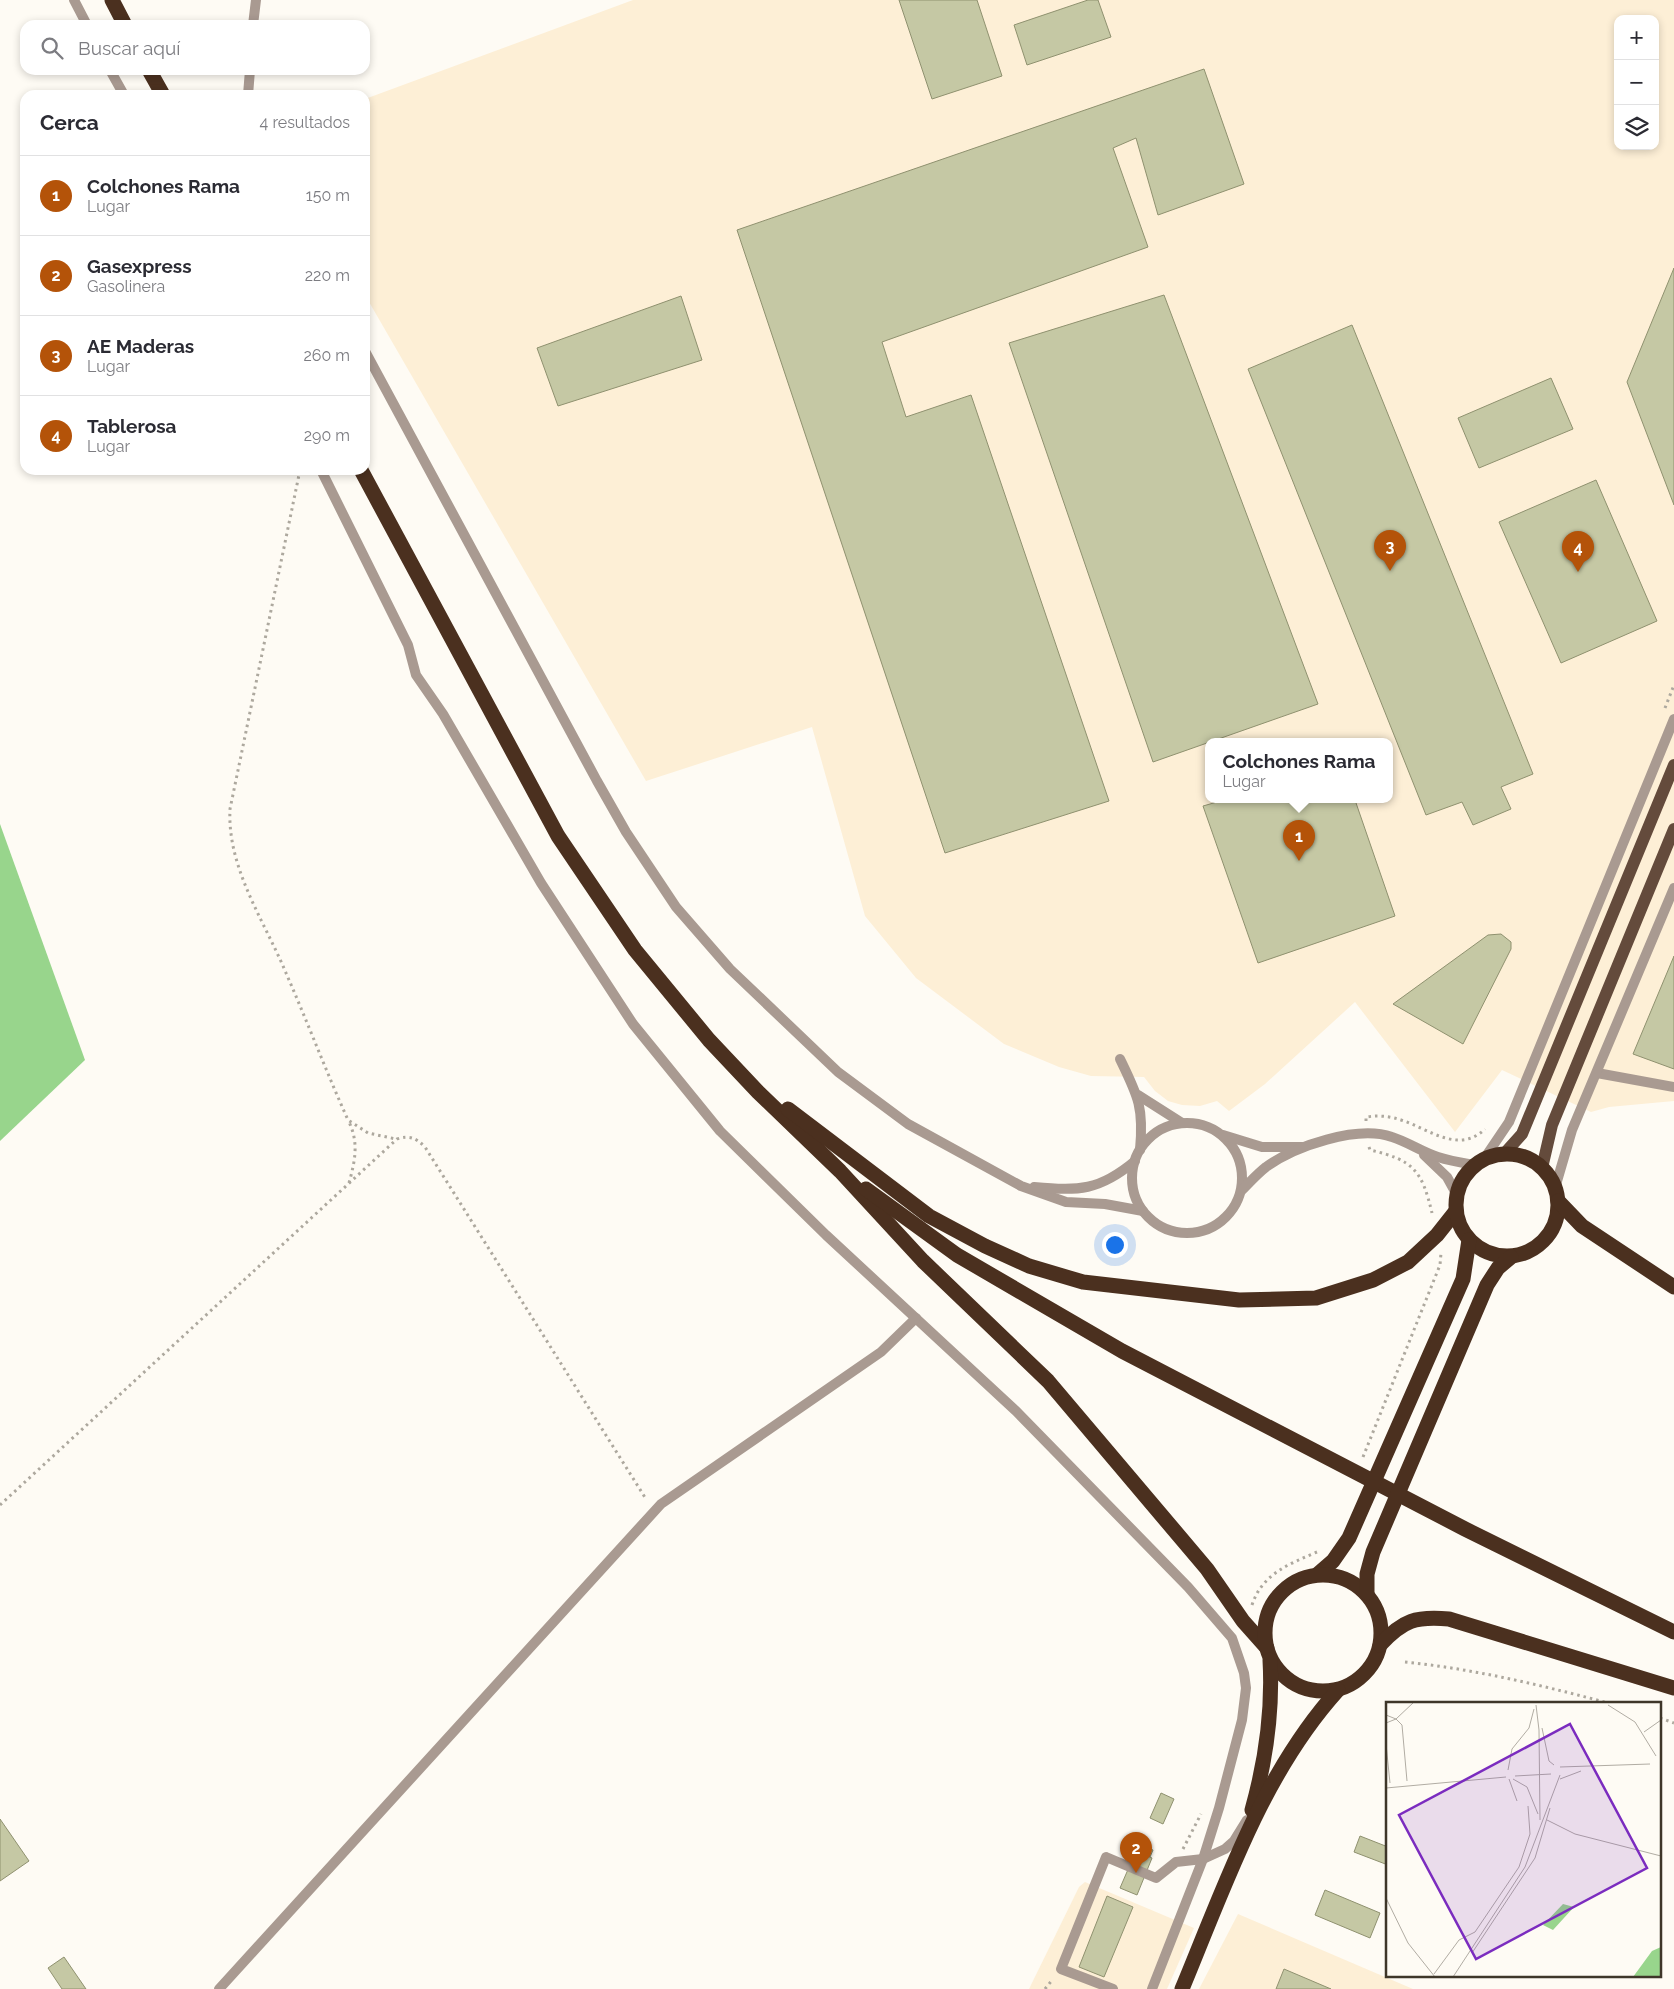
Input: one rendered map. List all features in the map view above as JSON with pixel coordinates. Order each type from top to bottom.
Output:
[{"type":"highway","points":[[112,0],[122,20]]},
{"type":"highway","points":[[152,75],[160,90]]},
{"type":"highway","points":[[364,475],[558,836],[635,950],[709,1040],[758,1092],[840,1170],[923,1261],[1048,1381],[1206,1569],[1268,1653],[1279,1671],[1291,1682],[1306,1689],[1338,1690],[1353,1683],[1366,1673],[1375,1660],[1380,1645],[1382,1627],[1377,1609],[1367,1593],[1353,1582],[1336,1575],[1318,1574],[1301,1578],[1287,1587],[1275,1599],[1267,1614],[1265,1631],[1268,1653],[1270,1731],[1246,1838]]},
{"type":"highway","points":[[758,1092],[790,1111],[928,1216],[985,1246],[1030,1266],[1083,1282],[1239,1300],[1316,1298],[1373,1280],[1408,1262],[1437,1235],[1456,1211]]},
{"type":"highway","points":[[1556,1194],[1557,1217],[1551,1232],[1540,1244],[1527,1253],[1512,1257],[1496,1256],[1481,1250],[1469,1240],[1460,1226],[1456,1211],[1457,1195],[1463,1178],[1480,1162],[1504,1154],[1524,1158],[1542,1168],[1556,1194],[1582,1226],[1674,1287]]},
{"type":"highway","points":[[840,1170],[957,1255],[1122,1351],[1466,1529],[1674,1632]]},
{"type":"highway","points":[[1318,1574],[1333,1561],[1349,1538],[1463,1279],[1469,1240]]},
{"type":"highway","points":[[1367,1593],[1367,1574],[1373,1552],[1487,1285],[1498,1268],[1512,1257]]},
{"type":"highway","points":[[1380,1645],[1395,1629],[1410,1620],[1428,1618],[1449,1619],[1674,1688]]},
{"type":"highway","points":[[1182,1989],[1246,1838],[1279,1768],[1315,1715],[1338,1690]]},
{"type":"main road","points":[[1504,1154],[1522,1134],[1674,765]]},
{"type":"main road","points":[[1542,1168],[1552,1125],[1674,829]]},
{"type":"street","points":[[74,0],[84,20]]},
{"type":"street","points":[[254,20],[256,0]]},
{"type":"street","points":[[113,75],[121,90]]},
{"type":"street","points":[[248,90],[250,75]]},
{"type":"street","points":[[370,360],[626,832],[676,907],[730,968],[838,1072],[908,1124],[1021,1186],[1066,1202],[1105,1204],[1143,1211]]},
{"type":"street","points":[[323,475],[408,644],[416,674],[443,714],[541,883],[633,1024],[720,1131],[826,1234],[1016,1411],[1188,1587],[1232,1638],[1244,1673],[1246,1688],[1242,1720],[1219,1808],[1203,1859],[1152,1989]]},
{"type":"street","points":[[1241,1191],[1265,1168],[1305,1147],[1342,1136],[1375,1132],[1394,1137],[1437,1157],[1480,1162],[1509,1122],[1674,719]]},
{"type":"street","points":[[1556,1194],[1572,1130],[1674,888]]},
{"type":"street","points":[[1120,1059],[1138,1095],[1143,1121],[1140,1150]]},
{"type":"street","points":[[1597,1073],[1632,1081],[1674,1087]]},
{"type":"street","points":[[1138,1095],[1182,1123]]},
{"type":"street","points":[[1221,1134],[1232,1145],[1239,1159],[1242,1175],[1241,1191],[1234,1207],[1222,1220],[1207,1229],[1190,1233],[1172,1231],[1156,1223],[1143,1211],[1135,1196],[1132,1178],[1135,1161],[1140,1150],[1150,1136],[1165,1127],[1182,1123],[1196,1123],[1209,1127],[1221,1134],[1262,1147],[1305,1147]]},
{"type":"street","points":[[1415,1148],[1447,1177],[1457,1195]]},
{"type":"street","points":[[1021,1186],[1073,1190],[1101,1184],[1135,1161]]},
{"type":"street","points":[[219,1989],[655,1512],[670,1499],[881,1352],[916,1318]]},
{"type":"street","points":[[1112,1989],[1061,1969],[1106,1857],[1156,1878],[1176,1862],[1203,1859],[1226,1849],[1234,1841],[1250,1814]]},
{"type":"path","points":[[299,475],[230,809],[229,826],[235,858],[242,878],[286,972],[348,1120],[356,1144],[356,1158],[349,1184]]},
{"type":"path","points":[[1663,712],[1674,685]]},
{"type":"path","points":[[1437,1235],[1422,1178],[1406,1163],[1387,1154],[1370,1150],[1366,1117],[1382,1115],[1404,1121],[1441,1138],[1457,1140],[1479,1135],[1489,1126]]},
{"type":"path","points":[[348,1120],[368,1133],[397,1139]]},
{"type":"path","points":[[0,1505],[397,1139],[406,1136],[416,1138],[425,1147],[655,1512]]},
{"type":"path","points":[[1404,1662],[1436,1665],[1526,1682],[1604,1702]]},
{"type":"path","points":[[1662,1719],[1674,1723]]},
{"type":"path","points":[[1176,1862],[1203,1809]]},
{"type":"shaded area","points":[[633,0],[1674,0],[1674,1101],[1609,1107],[1591,1112],[1502,1070],[1455,1132],[1355,1002],[1265,1084],[1229,1111],[1217,1101],[1200,1106],[1182,1105],[1168,1101],[1155,1091],[1144,1077],[1091,1076],[1059,1067],[1004,1044],[916,978],[865,916],[812,727],[646,781],[370,304],[370,97]]},
{"type":"shaded area","points":[[0,824],[85,1060],[0,1141]]},
{"type":"shaded area","points":[[1085,1882],[1194,1928],[1167,1989],[1029,1989],[1079,1887]]},
{"type":"shaded area","points":[[1238,1914],[1413,1989],[1199,1989]]},
{"type":"building","points":[[899,0],[977,0],[1002,76],[932,99]]},
{"type":"building","points":[[1088,0],[1098,0],[1111,37],[1027,65],[1014,25]]},
{"type":"building","points":[[1204,69],[1244,184],[1158,215],[1136,138],[1113,148],[1148,247],[882,342],[906,417],[971,395],[1109,801],[945,853],[737,230]]},
{"type":"building","points":[[1674,268],[1674,505],[1627,382]]},
{"type":"building","points":[[1164,295],[1318,704],[1221,738],[1205,738],[1205,744],[1153,762],[1009,343]]},
{"type":"building","points":[[681,296],[702,360],[558,406],[537,348]]},
{"type":"building","points":[[1352,325],[1533,774],[1501,787],[1511,809],[1473,825],[1462,802],[1426,815],[1248,369]]},
{"type":"building","points":[[1551,378],[1573,429],[1479,468],[1458,418]]},
{"type":"building","points":[[1596,480],[1657,621],[1561,663],[1499,522]]},
{"type":"building","points":[[1214,803],[1356,803],[1395,916],[1258,963],[1203,806]]},
{"type":"building","points":[[1501,934],[1511,942],[1511,949],[1463,1044],[1393,1004],[1488,935]]},
{"type":"building","points":[[1674,956],[1674,1069],[1633,1054]]},
{"type":"building","points":[[1161,1793],[1174,1799],[1163,1824],[1150,1818]]},
{"type":"building","points":[[0,1819],[29,1861],[0,1881]]},
{"type":"building","points":[[1360,1836],[1386,1846],[1386,1864],[1354,1852]]},
{"type":"building","points":[[1136,1843],[1153,1850],[1150,1857],[1133,1850]]},
{"type":"building","points":[[1136,1851],[1152,1858],[1137,1895],[1120,1888]]},
{"type":"building","points":[[1325,1890],[1380,1913],[1370,1938],[1315,1915]]},
{"type":"building","points":[[1107,1896],[1133,1907],[1104,1977],[1079,1967]]},
{"type":"building","points":[[64,1957],[86,1989],[62,1989],[48,1968]]},
{"type":"building","points":[[1284,1969],[1331,1989],[1276,1989]]},
{"type":"place","name":"AE Maderas","points":[[1390,571]]},
{"type":"place","name":"Tablerosa","points":[[1578,572]]},
{"type":"place","name":"Colchones Rama","points":[[1299,861]]},
{"type":"place","name":"Gasexpress","points":[[1136,1873]]}]
